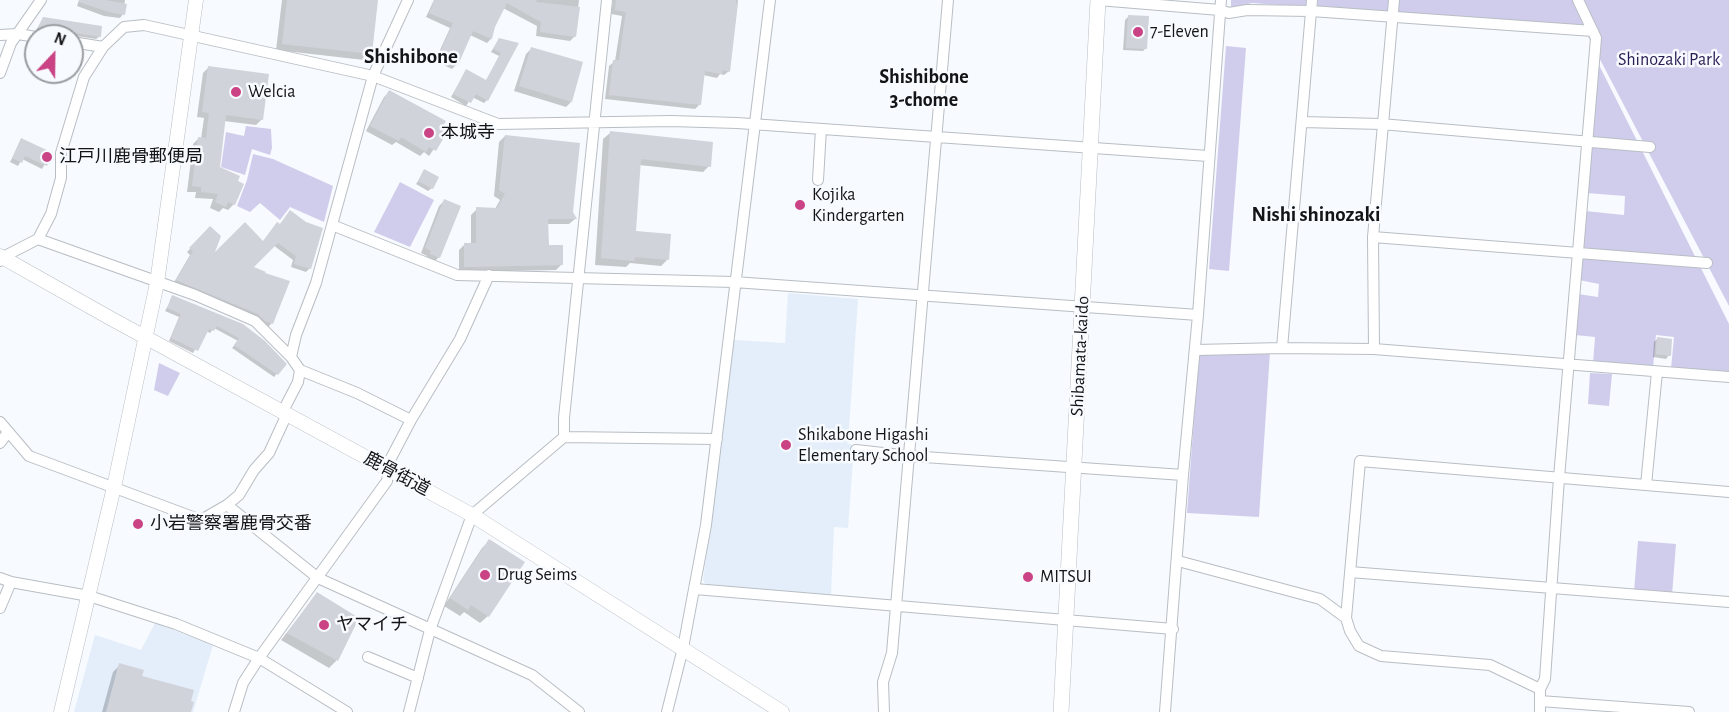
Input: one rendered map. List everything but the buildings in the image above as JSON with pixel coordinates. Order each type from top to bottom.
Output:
[{"type":"main road","name":"Shibamata-kaido","points":[[1061,712],[1098,0]]},
{"type":"street","points":[[0,73],[11,43],[41,0]]},
{"type":"street","points":[[61,712],[114,487],[157,283],[196,0]]},
{"type":"street","points":[[291,357],[296,335],[316,283],[372,76],[408,0]]},
{"type":"street","points":[[564,437],[564,418],[607,0]]},
{"type":"street","points":[[667,712],[683,648],[706,525],[770,0]]},
{"type":"street","points":[[884,712],[883,682],[892,653],[897,607],[948,0]]},
{"type":"street","points":[[1098,0],[1220,5],[1229,13],[1311,6],[1391,16],[1593,31]]},
{"type":"street","points":[[1374,349],[1372,237],[1394,0]]},
{"type":"street","points":[[1578,0],[1596,38],[1558,478],[1545,679],[1540,689],[1540,706],[1689,712]]},
{"type":"street","points":[[1165,712],[1183,475],[1196,350],[1220,5]]},
{"type":"street","points":[[1282,348],[1311,6]]},
{"type":"street","points":[[1,258],[38,239],[51,214],[61,178],[61,153],[84,76],[102,47],[124,27],[144,26],[372,76],[498,124],[671,121],[755,124],[1208,156]]},
{"type":"street","points":[[0,35],[24,35]]},
{"type":"street","points":[[84,44],[102,47]]},
{"type":"street","points":[[1302,122],[1381,124],[1650,147]]},
{"type":"street","points":[[818,180],[821,129]]},
{"type":"street","points":[[332,225],[458,275],[734,282],[1198,315]]},
{"type":"street","points":[[1372,237],[1707,263]]},
{"type":"street","points":[[38,239],[195,295],[255,321],[291,357],[300,370],[357,393],[411,420]]},
{"type":"street","name":"鹿骨街道","points":[[1,258],[472,515],[782,712]]},
{"type":"street","points":[[234,712],[243,683],[259,658],[387,481],[390,460],[411,420],[460,339],[489,275]]},
{"type":"street","points":[[1196,350],[1374,349],[1729,377]]},
{"type":"street","points":[[0,422],[29,456],[201,520],[239,495],[254,470],[269,453],[298,382],[300,370]]},
{"type":"street","points":[[1646,485],[1657,372]]},
{"type":"street","points":[[0,443],[8,432]]},
{"type":"street","points":[[409,712],[430,630],[472,515],[564,437],[717,439]]},
{"type":"street","points":[[856,450],[910,456],[1183,475]]},
{"type":"street","points":[[1540,689],[1490,665],[1381,656],[1359,646],[1350,631],[1346,618],[1360,461],[1729,492]]},
{"type":"street","points":[[227,505],[318,578],[532,675],[579,712]]},
{"type":"street","points":[[1178,561],[1320,598],[1346,618]]},
{"type":"street","points":[[1350,572],[1729,602]]},
{"type":"street","points":[[0,578],[89,596],[176,624],[259,658],[347,712]]},
{"type":"street","points":[[0,608],[11,582]]},
{"type":"street","points":[[695,589],[1173,629]]},
{"type":"street","points":[[368,657],[418,678]]},
{"type":"shaded area","name":"Shikabone Higashi Elementary School","points":[[788,293],[858,299],[848,443],[854,446],[848,528],[834,527],[831,595],[706,584],[703,580],[734,340],[785,343]]},
{"type":"shaded area","points":[[155,623],[213,645],[193,712],[74,712],[95,635],[141,650]]},
{"type":"green space","points":[[1231,0],[1307,0],[1307,7],[1252,3],[1231,8]]},
{"type":"green space","name":"Shinozaki Park","points":[[1318,0],[1729,0],[1729,306],[1582,25],[1317,7]]},
{"type":"green space","points":[[1226,46],[1246,48],[1229,271],[1209,269]]},
{"type":"green space","points":[[1597,61],[1729,324],[1729,374],[1671,369],[1674,337],[1656,335],[1653,368],[1593,363],[1595,337],[1575,335],[1578,294],[1598,297],[1599,284],[1579,280],[1585,211],[1624,215],[1625,196],[1586,193]]},
{"type":"green space","points":[[246,126],[271,129],[272,148],[270,155],[252,149],[245,175],[221,167],[226,132],[244,136]]},
{"type":"green space","points":[[253,154],[273,159],[333,186],[324,222],[290,207],[280,220],[260,203],[250,212],[237,206],[247,180]]},
{"type":"green space","points":[[400,182],[434,200],[410,247],[374,232]]},
{"type":"green space","points":[[1199,350],[1270,352],[1259,517],[1187,513]]},
{"type":"green space","points":[[159,363],[180,373],[168,396],[154,390]]},
{"type":"green space","points":[[1590,373],[1612,374],[1609,406],[1588,404]]},
{"type":"green space","points":[[1638,541],[1676,544],[1672,595],[1634,592]]},
{"type":"place","name":"7-Eleven","points":[[1138,32]]},
{"type":"place","name":"Welcia","points":[[236,92]]},
{"type":"place","name":"本城寺","points":[[429,133]]},
{"type":"place","name":"江戸川鹿骨郵便局","points":[[47,157]]},
{"type":"place","name":"Kojika Kindergarten","points":[[800,205]]},
{"type":"place","name":"Shikabone Higashi Elementary School","points":[[786,445]]},
{"type":"place","name":"小岩警察署鹿骨交番","points":[[138,524]]},
{"type":"place","name":"Drug Seims","points":[[485,575]]},
{"type":"place","name":"MITSUI","points":[[1028,577]]},
{"type":"place","name":"ヤマイチ","points":[[324,625]]},
{"type":"district","name":"Shishibone","points":[[411,57]]},
{"type":"district","name":"Shishibone 3-chome","points":[[924,88]]},
{"type":"district","name":"Nishi shinozaki","points":[[1316,215]]}]
